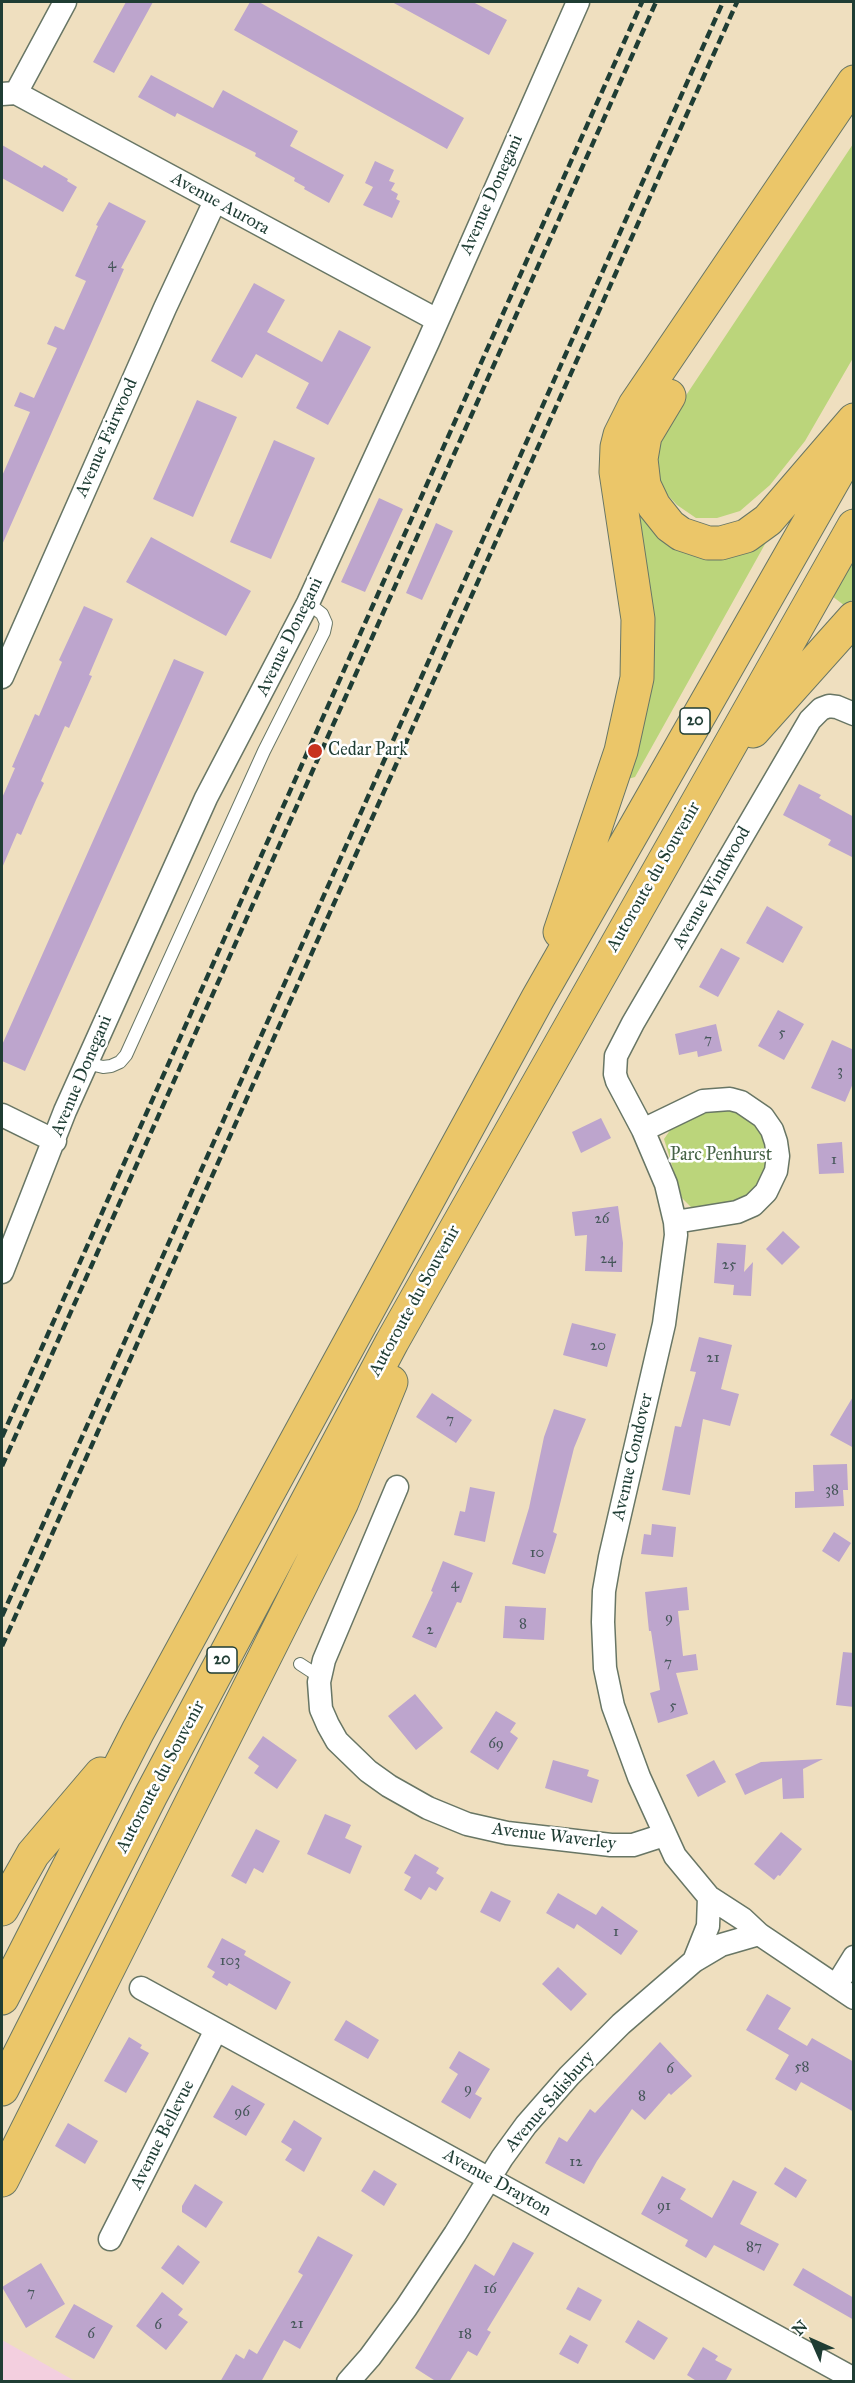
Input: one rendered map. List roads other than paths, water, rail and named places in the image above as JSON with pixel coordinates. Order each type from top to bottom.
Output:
[{"type":"highway","points":[[538,998],[586,849],[621,751],[637,678],[638,619],[616,472],[620,435],[635,405],[854,82]]},
{"type":"highway","points":[[854,120],[650,425],[645,436],[641,459],[648,496],[662,517],[681,534],[708,543],[733,541],[757,529],[777,510],[854,420]]},
{"type":"highway","name":"Autoroute du Souvenir","points":[[2,1998],[138,1731],[538,998],[854,444]]},
{"type":"highway","name":"Autoroute du Souvenir","points":[[2,2089],[217,1669],[450,1236],[854,526]]},
{"type":"highway","points":[[706,787],[854,618]]},
{"type":"highway","points":[[2,2180],[338,1510],[450,1236]]},
{"type":"highway","points":[[2,1909],[33,1854],[138,1731]]},
{"type":"street","points":[[9,94],[65,2]]},
{"type":"street","name":"Avenue Donegani","points":[[2,1272],[86,1063],[206,798],[308,603],[579,2]]},
{"type":"street","name":"Avenue Aurora","points":[[9,94],[437,320]]},
{"type":"street","name":"Avenue Fairwood","points":[[2,676],[215,201]]},
{"type":"street","name":"Avenue Windwood","points":[[617,1081],[616,1056],[633,1023],[810,720],[821,709],[829,706],[854,714]]},
{"type":"street","name":"Avenue Condover","points":[[617,1081],[643,1130],[666,1184],[675,1222],[675,1248],[664,1324],[610,1557],[603,1622],[605,1668],[613,1706],[639,1777],[664,1835]]},
{"type":"street","points":[[643,1130],[703,1101],[730,1099],[741,1102],[763,1118],[772,1130],[778,1156],[776,1171],[766,1192],[753,1205],[737,1212],[675,1222]]},
{"type":"street","points":[[2,1115],[54,1141]]},
{"type":"street","points":[[322,1669],[397,1487]]},
{"type":"street","name":"Avenue Waverley","points":[[322,1669],[321,1708],[337,1741],[368,1771],[428,1808],[487,1830],[590,1843],[626,1846],[664,1835]]},
{"type":"street","points":[[664,1835],[684,1868],[709,1897],[845,1992],[854,1957]]},
{"type":"street","name":"Avenue Salisbury","points":[[694,1961],[708,1926],[709,1897]]},
{"type":"street","name":"Avenue Salisbury","points":[[354,2379],[411,2300],[526,2125],[575,2069],[621,2024],[694,1961],[721,1946],[759,1934]]},
{"type":"street","name":"Avenue Drayton","points":[[141,1988],[854,2379]]},
{"type":"street","name":"Avenue Bellevue","points":[[110,2239],[216,2030]]},
{"type":"lane","points":[[86,1063],[103,1067],[111,1066],[120,1062],[126,1054],[264,752],[324,632],[326,623],[322,614],[308,603]]},
{"type":"lane","points":[[300,1664],[322,1669]]},
{"type":"railway","points":[[2,1437],[642,2]]},
{"type":"railway","points":[[2,1466],[656,2]]},
{"type":"railway","points":[[2,1616],[723,2]]},
{"type":"railway","points":[[2,1646],[737,2]]},
{"type":"place","name":"Cedar Park","points":[[315,751]]},
{"type":"park label","name":"Parc Penhurst","points":[[721,1156]]}]
